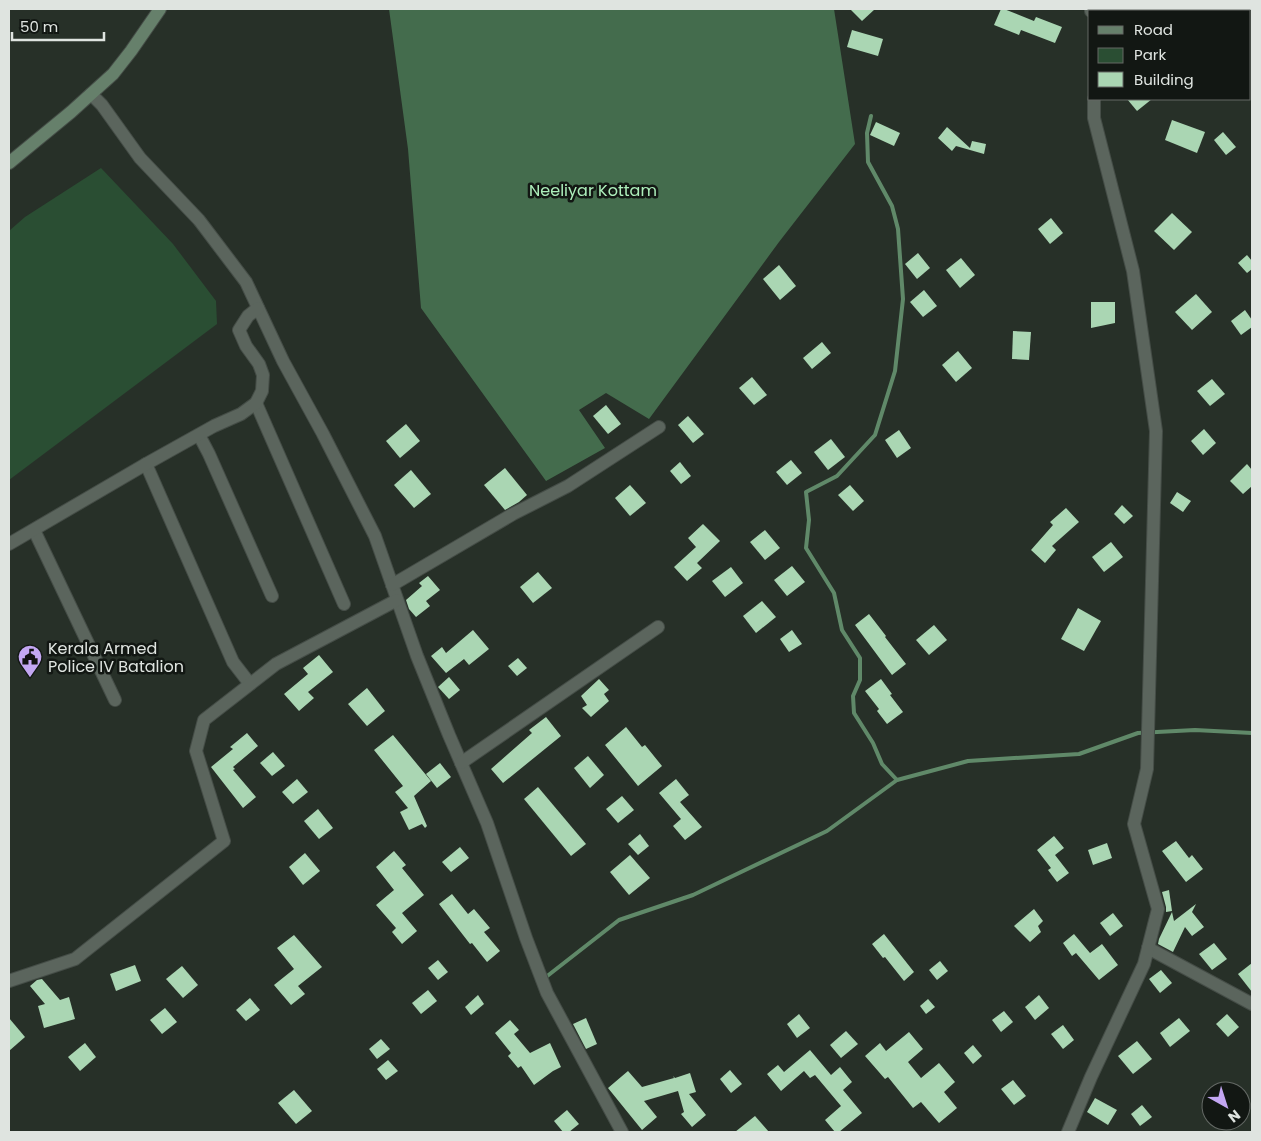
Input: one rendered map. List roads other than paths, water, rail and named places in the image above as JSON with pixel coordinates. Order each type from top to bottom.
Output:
[{"type":"main road","points":[[9,163],[64,118],[113,74],[131,52],[160,9]]},
{"type":"street","points":[[91,94],[102,105],[140,158],[199,220],[246,282],[283,361],[375,536],[417,656],[487,823],[547,993],[622,1132]]},
{"type":"street","points":[[1068,1132],[1091,1077],[1144,964],[1158,909],[1134,824],[1147,768],[1156,431],[1133,271],[1094,118],[1094,100]]},
{"type":"street","points":[[9,544],[146,464],[241,414],[256,403],[262,391],[262,376],[259,364],[246,346],[239,330],[248,316],[258,308]]},
{"type":"street","points":[[256,403],[344,604]]},
{"type":"street","points":[[392,585],[513,514],[568,486],[659,427]]},
{"type":"street","points":[[199,435],[213,462],[272,596]]},
{"type":"street","points":[[146,464],[232,662],[250,684]]},
{"type":"street","points":[[34,530],[115,700]]},
{"type":"street","points":[[9,981],[75,959],[224,841],[196,751],[204,720],[276,664],[397,600]]},
{"type":"street","points":[[461,763],[658,627]]},
{"type":"street","points":[[1148,948],[1252,1004]]},
{"type":"waterway","points":[[871,116],[867,133],[868,162],[892,206],[898,229],[903,299],[895,371],[875,435],[837,476],[806,492],[809,520],[806,548],[834,593],[842,630],[860,658],[860,680],[853,696],[854,713],[873,743],[882,764],[897,780]]},
{"type":"waterway","points":[[546,977],[619,920],[693,895],[827,831],[897,780],[968,761],[1079,754],[1138,733],[1195,730],[1252,733]]},
{"type":"place","name":"Kerala Armed Police IV Batalion","points":[[30,678]]},
{"type":"park label","name":"Neeliyar Kottam","points":[[593,190]]}]
